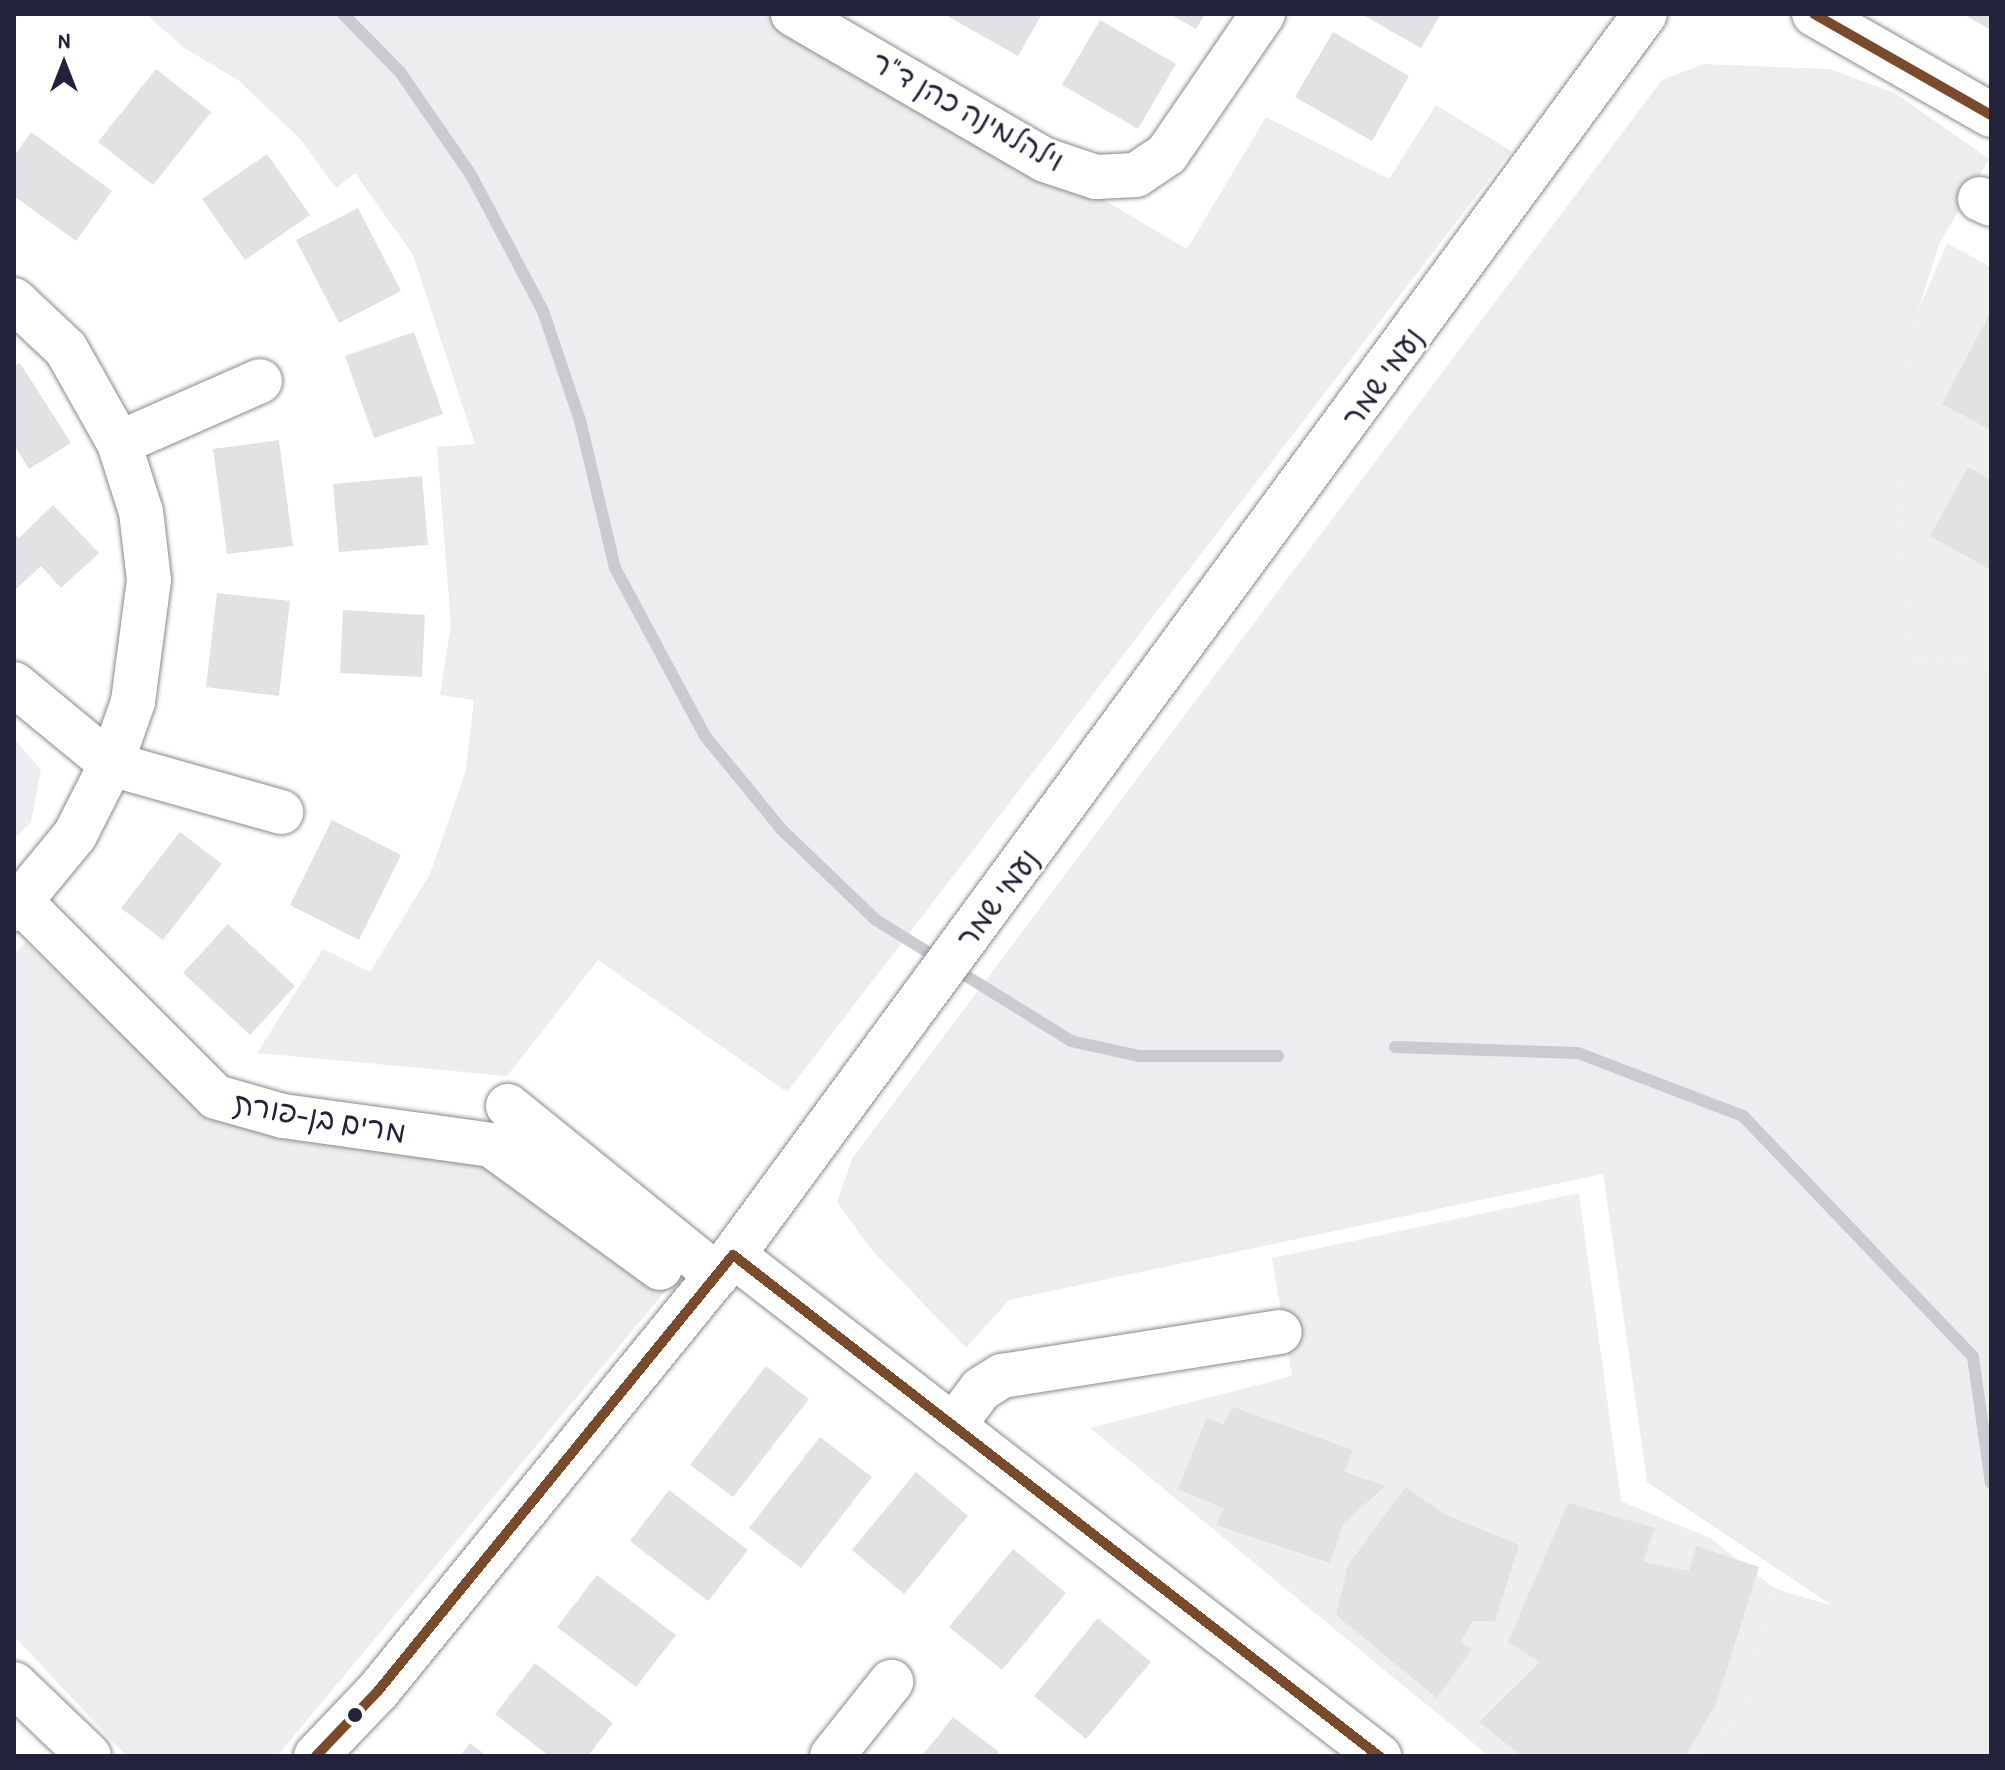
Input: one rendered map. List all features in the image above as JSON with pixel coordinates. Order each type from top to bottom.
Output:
[{"type":"street","name":"וילהלמינה כהן ד\"ר","points":[[793,14],[860,30],[1045,160],[1096,177],[1136,175],[1188,130],[1263,14]]},
{"type":"street","name":"נעמי שמר","points":[[316,1756],[378,1691],[725,1265],[1645,14]]},
{"type":"street","points":[[1814,14],[1991,115]]},
{"type":"street","name":"מרים בן-פורת","points":[[14,300],[66,349],[119,443],[141,512],[149,580],[136,687],[111,764],[75,835],[17,905],[216,1097],[283,1116],[491,1145],[660,1268]]},
{"type":"street","points":[[119,443],[260,381]]},
{"type":"street","points":[[14,684],[111,764],[281,812]]},
{"type":"street","points":[[508,1106],[953,1426],[1379,1756]]},
{"type":"street","points":[[953,1426],[981,1389],[1002,1376],[1280,1332]]},
{"type":"street","points":[[832,1756],[891,1682]]},
{"type":"street","points":[[14,1684],[89,1756]]},
{"type":"shaded area","points":[[146,14],[789,14],[1187,249],[1266,117],[1389,179],[1436,105],[1511,151],[787,1092],[598,960],[507,1076],[257,1053],[323,949],[370,972],[430,874],[466,770],[474,700],[440,695],[451,624],[437,447],[475,444],[413,255],[355,173],[336,188],[301,140],[238,80],[184,48]]},
{"type":"shaded area","points":[[1704,64],[1829,69],[1895,93],[1989,159],[1939,244],[1918,311],[1905,378],[1897,530],[1910,661],[1991,665],[1991,1756],[1703,1756],[1747,1707],[1774,1588],[1833,1606],[1647,1482],[1603,1174],[1009,1300],[966,1348],[871,1249],[837,1202],[853,1157],[1662,80]]},
{"type":"shaded area","points":[[1947,243],[1991,267],[1991,665],[1910,661],[1897,530],[1905,378],[1918,311]]},
{"type":"shaded area","points":[[14,739],[41,770],[31,822],[14,839]]},
{"type":"shaded area","points":[[26,942],[203,1113],[483,1162],[673,1282],[277,1756],[126,1756],[14,1636],[14,955]]},
{"type":"shaded area","points":[[1579,1193],[1621,1501],[1710,1538],[1774,1588],[1747,1707],[1703,1756],[1489,1756],[1090,1428],[1292,1376],[1272,1258]]},
{"type":"shaded area","points":[[1533,1246],[1555,1394],[1445,1411],[1423,1262]]},
{"type":"building","points":[[944,14],[1042,14],[1018,56]]},
{"type":"building","points":[[1170,14],[1205,14],[1196,29]]},
{"type":"building","points":[[1361,14],[1441,14],[1421,48]]},
{"type":"building","points":[[1963,14],[1991,14],[1991,30]]},
{"type":"building","points":[[1100,20],[1176,64],[1138,129],[1062,85]]},
{"type":"building","points":[[1333,32],[1409,76],[1372,141],[1295,97]]},
{"type":"building","points":[[156,69],[211,112],[153,185],[98,142]]},
{"type":"building","points":[[31,132],[112,191],[76,241],[14,196],[14,156]]},
{"type":"building","points":[[267,154],[310,215],[245,260],[202,199]]},
{"type":"building","points":[[358,208],[401,291],[339,323],[296,240]]},
{"type":"building","points":[[1991,311],[1991,430],[1942,404]]},
{"type":"building","points":[[414,332],[443,414],[374,438],[345,356]]},
{"type":"building","points":[[20,363],[71,443],[29,469],[14,445],[14,366]]},
{"type":"building","points":[[279,440],[293,546],[227,554],[213,449]]},
{"type":"building","points":[[1968,467],[1991,480],[1991,570],[1930,536]]},
{"type":"building","points":[[422,476],[428,545],[339,552],[333,484]]},
{"type":"building","points":[[53,505],[99,553],[61,588],[41,566],[14,591],[14,534],[19,538]]},
{"type":"building","points":[[217,593],[290,601],[279,696],[206,687]]},
{"type":"building","points":[[343,610],[425,615],[422,677],[340,673]]},
{"type":"building","points":[[332,820],[401,855],[359,940],[290,905]]},
{"type":"building","points":[[180,832],[222,864],[163,940],[121,908]]},
{"type":"building","points":[[228,924],[295,986],[250,1035],[183,973]]},
{"type":"building","points":[[766,1366],[809,1399],[733,1497],[690,1465]]},
{"type":"building","points":[[1233,1407],[1353,1450],[1345,1472],[1385,1486],[1343,1524],[1330,1563],[1216,1525],[1224,1509],[1178,1489],[1207,1417],[1223,1425]]},
{"type":"building","points":[[820,1437],[872,1477],[801,1568],[749,1528]]},
{"type":"building","points":[[916,1472],[968,1516],[904,1594],[852,1550]]},
{"type":"building","points":[[1406,1487],[1442,1513],[1519,1545],[1495,1621],[1473,1621],[1461,1641],[1472,1650],[1437,1698],[1336,1615],[1348,1565]]},
{"type":"building","points":[[669,1490],[748,1550],[708,1601],[630,1541]]},
{"type":"building","points":[[1568,1503],[1655,1528],[1643,1562],[1689,1571],[1696,1546],[1759,1567],[1716,1704],[1685,1756],[1522,1756],[1479,1722],[1540,1662],[1508,1642]]},
{"type":"building","points":[[1013,1549],[1066,1593],[1002,1670],[949,1627]]},
{"type":"building","points":[[597,1575],[676,1635],[636,1687],[557,1627]]},
{"type":"building","points":[[1098,1618],[1151,1662],[1086,1739],[1034,1696]]},
{"type":"building","points":[[535,1663],[613,1723],[588,1756],[549,1756],[495,1714]]},
{"type":"building","points":[[953,1717],[999,1752],[996,1756],[922,1756]]},
{"type":"building","points":[[470,1743],[487,1756],[460,1756]]},
{"type":"waterway","points":[[343,14],[400,72],[471,175],[543,311],[580,420],[615,568],[705,736],[781,829],[876,920],[1071,1041],[1139,1056],[1278,1056]]},
{"type":"waterway","points":[[1395,1047],[1578,1053],[1743,1116],[1973,1357],[1991,1483]]},
{"type":"transit line","points":[[1814,14],[1991,115]]},
{"type":"transit line","points":[[733,1255],[1379,1756]]},
{"type":"transit line","points":[[316,1756],[378,1691],[733,1255]]}]
